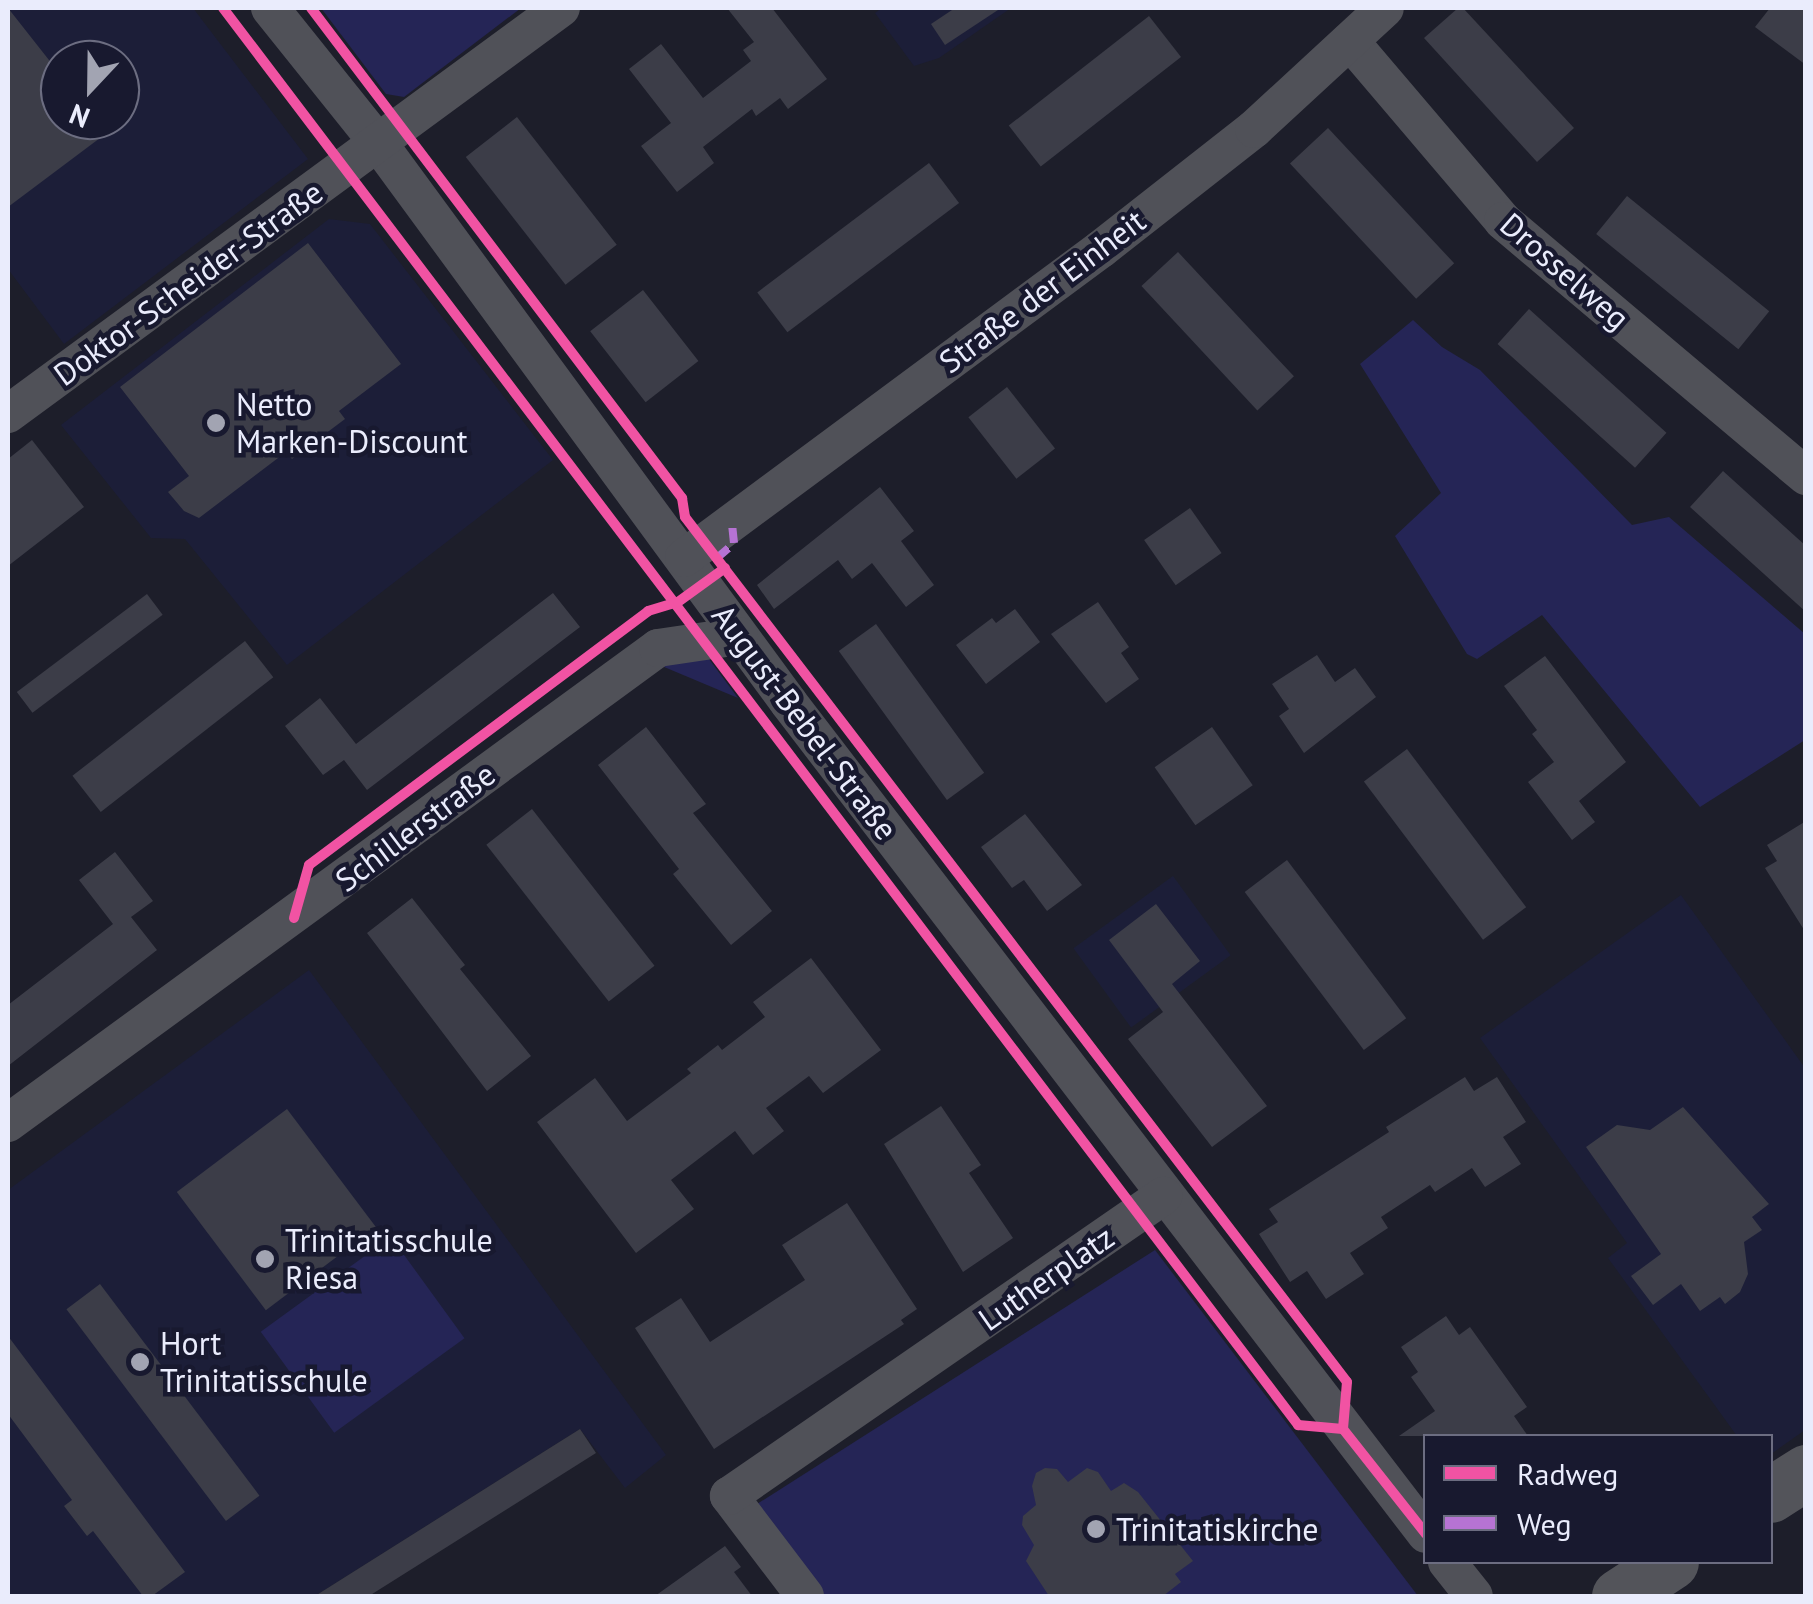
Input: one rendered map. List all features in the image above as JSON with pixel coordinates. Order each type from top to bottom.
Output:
[{"type":"street","name":"August-Bebel-Straße","points":[[270,8],[379,144],[739,636],[1164,1196]]},
{"type":"street","name":"Doktor-Scheider-Straße","points":[[8,414],[562,8]]},
{"type":"street","name":"Straße der Einheit","points":[[684,558],[1076,268],[1254,129],[1385,8]]},
{"type":"street","name":"Drosselweg","points":[[1350,41],[1503,221],[1806,476]]},
{"type":"street","name":"Schillerstraße","points":[[8,1123],[294,918],[658,648],[739,636]]},
{"type":"street","points":[[1164,1196],[1423,1530]]},
{"type":"street","name":"Lutherplatz","points":[[805,1596],[729,1496],[1164,1196]]},
{"type":"street","points":[[1773,1493],[1806,1472]]},
{"type":"street","points":[[1449,1564],[1474,1596]]},
{"type":"street","points":[[1619,1596],[1668,1564]]},
{"type":"shaded area","points":[[8,8],[193,8],[308,159],[64,344],[8,269]]},
{"type":"shaded area","points":[[321,8],[521,8],[404,97],[386,94]]},
{"type":"shaded area","points":[[882,8],[1011,8],[939,58],[914,66],[875,13]]},
{"type":"shaded area","points":[[329,219],[370,224],[553,460],[287,665],[185,539],[151,538],[61,425]]},
{"type":"shaded area","points":[[1413,320],[1442,347],[1480,370],[1632,525],[1669,517],[1805,634],[1805,740],[1700,807],[1542,615],[1477,659],[1467,654],[1395,536],[1441,493],[1360,364]]},
{"type":"shaded area","points":[[706,655],[738,698],[657,664]]},
{"type":"shaded area","points":[[1173,876],[1231,955],[1131,1028],[1073,948]]},
{"type":"shaded area","points":[[1681,895],[1805,1068],[1805,1430],[1773,1453],[1773,1434],[1736,1434],[1608,1258],[1627,1243],[1480,1038]]},
{"type":"shaded area","name":"Trinitatisschule Riesa","points":[[309,970],[666,1455],[625,1488],[580,1429],[315,1596],[8,1596],[8,1190]]},
{"type":"shaded area","points":[[391,1237],[464,1338],[334,1433],[261,1332]]},
{"type":"shaded area","points":[[1155,1250],[1418,1596],[825,1596],[754,1506]]},
{"type":"building","points":[[8,8],[40,49],[40,140],[97,140],[8,207]]},
{"type":"building","points":[[727,8],[772,8],[827,79],[788,109],[780,98],[756,116],[752,109],[703,147],[714,163],[677,192],[641,146],[671,123],[629,69],[661,44],[703,98],[751,61],[743,50],[754,42]]},
{"type":"building","points":[[955,8],[1001,8],[945,45],[931,24]]},
{"type":"building","points":[[1458,8],[1463,8],[1574,128],[1537,162],[1424,38]]},
{"type":"building","points":[[1770,8],[1806,8],[1806,65],[1755,27]]},
{"type":"building","points":[[1149,16],[1181,57],[1041,167],[1009,126]]},
{"type":"building","points":[[517,117],[617,245],[566,285],[466,157]]},
{"type":"building","points":[[1328,128],[1454,263],[1416,299],[1290,163]]},
{"type":"building","points":[[929,163],[959,203],[787,332],[757,292]]},
{"type":"building","points":[[1627,196],[1769,311],[1738,349],[1596,234]]},
{"type":"building","points":[[308,243],[401,364],[339,411],[345,419],[292,459],[286,452],[199,518],[184,511],[168,492],[189,476],[120,387]]},
{"type":"building","points":[[1178,252],[1294,376],[1257,410],[1141,286]]},
{"type":"building","points":[[643,290],[698,361],[646,402],[590,331]]},
{"type":"building","points":[[1529,309],[1666,433],[1635,468],[1498,344]]},
{"type":"building","points":[[1007,387],[1055,448],[1016,479],[968,417]]},
{"type":"building","points":[[32,440],[84,507],[8,566],[8,459]]},
{"type":"building","points":[[1723,471],[1806,546],[1806,612],[1690,507]]},
{"type":"building","points":[[880,487],[914,531],[901,541],[934,585],[906,607],[872,563],[852,579],[838,560],[774,609],[757,585]]},
{"type":"building","points":[[1190,508],[1222,553],[1176,585],[1144,540]]},
{"type":"building","points":[[553,593],[580,627],[367,790],[344,760],[323,775],[285,726],[320,698],[356,744]]},
{"type":"building","points":[[147,594],[163,615],[32,713],[17,692]]},
{"type":"building","points":[[1098,602],[1129,647],[1121,653],[1139,679],[1106,703],[1051,634]]},
{"type":"building","points":[[1015,609],[1040,642],[986,684],[956,645],[992,618],[996,623]]},
{"type":"building","points":[[876,624],[984,773],[947,800],[839,651]]},
{"type":"building","points":[[245,641],[273,677],[101,812],[72,776]]},
{"type":"building","points":[[1317,655],[1335,682],[1355,668],[1376,697],[1304,753],[1279,716],[1289,709],[1272,684]]},
{"type":"building","points":[[1545,656],[1626,762],[1579,801],[1595,822],[1572,840],[1528,782],[1554,762],[1532,734],[1537,730],[1504,686]]},
{"type":"building","points":[[646,727],[706,804],[693,813],[772,911],[731,945],[673,874],[679,869],[598,765]]},
{"type":"building","points":[[1212,727],[1253,785],[1195,825],[1155,767]]},
{"type":"building","points":[[1407,749],[1526,907],[1483,940],[1364,781]]},
{"type":"building","points":[[532,809],[655,966],[609,1002],[486,845]]},
{"type":"building","points":[[1025,814],[1082,885],[1047,911],[1024,880],[1012,888],[981,847]]},
{"type":"building","points":[[1806,821],[1806,933],[1765,868],[1777,861],[1767,845]]},
{"type":"building","points":[[115,852],[153,901],[131,917],[157,950],[8,1066],[8,1005],[113,924],[79,880]]},
{"type":"building","points":[[1287,860],[1406,1018],[1364,1050],[1245,892]]},
{"type":"building","points":[[412,898],[465,965],[460,969],[531,1056],[487,1091],[367,933]]},
{"type":"building","points":[[1156,904],[1200,961],[1172,984],[1267,1106],[1212,1147],[1128,1039],[1163,1012],[1109,940]]},
{"type":"building","points":[[811,958],[881,1050],[823,1093],[809,1076],[766,1108],[784,1131],[753,1155],[735,1131],[671,1180],[694,1209],[636,1253],[537,1122],[595,1078],[627,1121],[691,1073],[687,1069],[718,1045],[722,1050],[765,1017],[753,1002]]},
{"type":"building","points":[[1465,1077],[1474,1091],[1497,1077],[1526,1122],[1503,1137],[1521,1164],[1485,1187],[1472,1168],[1435,1192],[1430,1185],[1381,1217],[1388,1228],[1350,1253],[1364,1274],[1326,1299],[1307,1271],[1290,1282],[1259,1234],[1278,1222],[1269,1209],[1389,1132],[1386,1127]]},
{"type":"building","points":[[941,1106],[981,1165],[969,1173],[1013,1238],[963,1272],[884,1144]]},
{"type":"building","points":[[1683,1107],[1769,1204],[1752,1217],[1762,1230],[1744,1242],[1748,1274],[1740,1292],[1725,1304],[1720,1297],[1700,1311],[1681,1284],[1653,1305],[1631,1276],[1661,1254],[1586,1147],[1617,1125],[1650,1130]]},
{"type":"building","points":[[287,1109],[376,1227],[266,1310],[177,1192]]},
{"type":"building","points":[[847,1203],[917,1309],[901,1320],[904,1324],[714,1449],[635,1328],[681,1298],[710,1342],[805,1280],[782,1245]]},
{"type":"building","points":[[100,1284],[259,1496],[226,1521],[66,1309]]},
{"type":"building","points":[[1446,1316],[1459,1335],[1470,1327],[1527,1407],[1514,1416],[1527,1434],[1399,1436],[1435,1411],[1411,1377],[1418,1372],[1401,1347]]},
{"type":"building","points":[[8,1336],[185,1572],[152,1596],[143,1596],[93,1531],[87,1536],[64,1506],[72,1500],[8,1414]]},
{"type":"building","points":[[580,1429],[596,1453],[369,1596],[315,1596]]},
{"type":"building","name":"Trinitatiskirche","points":[[1045,1468],[1057,1469],[1068,1482],[1087,1468],[1098,1472],[1111,1491],[1124,1483],[1138,1492],[1193,1561],[1175,1574],[1181,1582],[1163,1596],[1049,1596],[1026,1561],[1034,1545],[1022,1525],[1023,1516],[1036,1505],[1032,1486],[1036,1473]]},
{"type":"building","points":[[725,1546],[741,1567],[734,1572],[752,1596],[655,1596]]},
{"type":"marked path","points":[[717,558],[734,543],[732,523]]},
{"type":"cycle path","points":[[223,8],[1298,1425],[1343,1429]]},
{"type":"cycle path","points":[[311,8],[682,498],[685,517],[1347,1382],[1343,1429]]},
{"type":"cycle path","points":[[294,918],[309,865],[648,611],[678,602],[725,568]]},
{"type":"cycle path","points":[[1343,1429],[1423,1530]]},
{"type":"place","name":"Netto Marken-Discount","points":[[216,423]]},
{"type":"place","name":"Trinitatisschule Riesa","points":[[265,1259]]},
{"type":"place","name":"Hort Trinitatisschule","points":[[140,1362]]},
{"type":"place","name":"Trinitatiskirche","points":[[1096,1529]]}]
